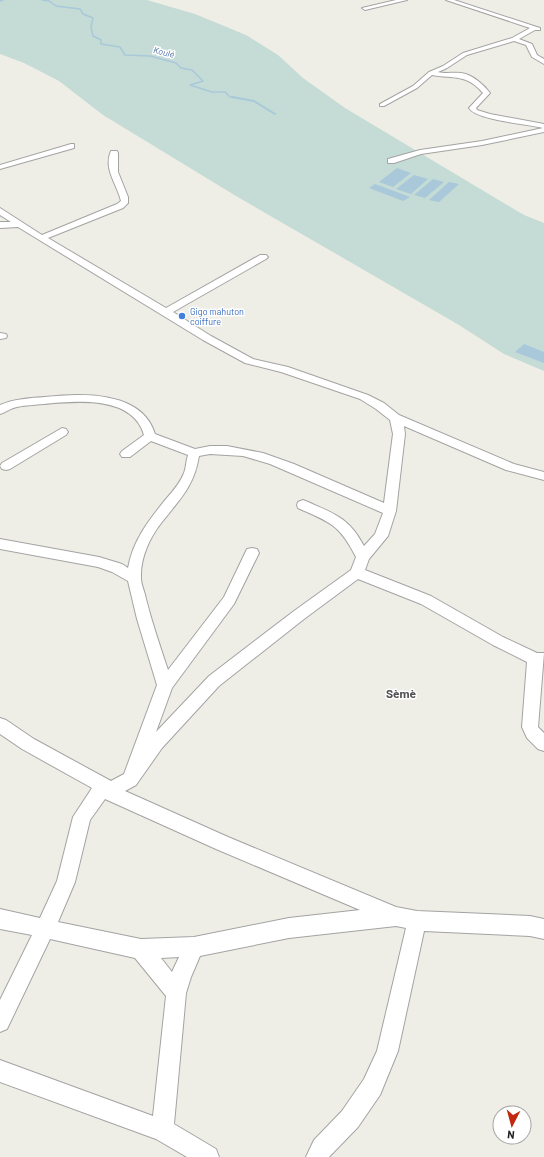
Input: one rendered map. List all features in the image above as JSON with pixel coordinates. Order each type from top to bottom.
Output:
[{"type":"street","points":[[365,8],[404,0]]},
{"type":"street","points":[[449,0],[544,31]]},
{"type":"street","points":[[382,105],[415,87],[432,73],[444,68],[465,54],[514,39],[535,28]]},
{"type":"street","points":[[514,39],[528,43],[531,46],[534,56],[544,62]]},
{"type":"street","points":[[432,73],[449,76],[460,75],[479,84],[487,93],[478,100],[472,108],[474,111],[485,115],[524,120],[544,126]]},
{"type":"street","points":[[391,161],[420,152],[482,143],[544,130]]},
{"type":"street","points":[[0,167],[71,146]]},
{"type":"street","points":[[42,238],[120,206],[125,201],[113,171],[112,164],[114,153]]},
{"type":"street","points":[[0,211],[207,338],[249,361],[284,369],[340,388],[380,406],[395,418],[510,467],[544,476]]},
{"type":"street","points":[[0,225],[21,224]]},
{"type":"street","points":[[166,312],[263,257]]},
{"type":"street","points":[[0,410],[14,404],[70,397],[105,399],[122,406],[139,416],[148,427],[150,436]]},
{"type":"street","points":[[0,1022],[66,882],[82,818],[106,788],[130,778],[156,743],[214,681],[299,615],[357,573],[363,557],[381,536],[390,511],[395,460],[400,434],[395,418]]},
{"type":"street","points":[[3,466],[62,432]]},
{"type":"street","points":[[150,436],[194,453],[212,450],[232,451],[270,458],[390,511]]},
{"type":"street","points":[[126,454],[150,436]]},
{"type":"street","points":[[166,685],[144,619],[134,578],[138,557],[144,538],[184,485],[190,473],[194,453]]},
{"type":"street","points":[[3,466],[18,472]]},
{"type":"street","points":[[303,505],[327,516],[343,526],[363,557]]},
{"type":"street","points":[[0,544],[99,562],[117,568],[134,578]]},
{"type":"street","points":[[130,778],[166,685],[229,600],[252,553]]},
{"type":"street","points":[[357,573],[438,606],[498,641],[540,659],[530,727],[533,733],[544,744]]},
{"type":"street","points":[[0,725],[28,744],[106,788],[222,843],[396,916],[417,921],[530,926],[544,929]]},
{"type":"street","points":[[0,919],[141,949],[194,947],[289,928],[396,916]]},
{"type":"street","points":[[317,1157],[322,1148],[350,1119],[372,1087],[387,1051],[417,921]]},
{"type":"street","points":[[162,1130],[176,993],[181,974],[194,947]]},
{"type":"street","points":[[141,949],[176,993]]},
{"type":"street","points":[[0,1071],[87,1104],[162,1130],[208,1157]]},
{"type":"shaded area","points":[[0,0],[147,0],[195,14],[246,35],[278,55],[303,78],[345,108],[524,215],[544,223],[544,371],[504,354],[459,325],[236,196],[103,115],[59,81],[24,63],[0,54]]},
{"type":"shaded area","points":[[397,168],[411,173],[393,187],[379,182]]},
{"type":"shaded area","points":[[414,175],[428,179],[411,194],[396,189]]},
{"type":"shaded area","points":[[433,179],[444,182],[425,198],[414,195]]},
{"type":"shaded area","points":[[449,182],[459,184],[439,202],[429,200]]},
{"type":"shaded area","points":[[375,184],[410,197],[403,201],[369,188]]},
{"type":"shaded area","points":[[524,344],[544,352],[544,363],[515,352]]},
{"type":"waterway","name":"Koulé","points":[[42,0],[49,1],[56,6],[80,9],[83,14],[93,18],[91,27],[93,36],[101,40],[101,44],[120,47],[125,55],[150,56],[176,63],[181,68],[192,70],[203,81],[190,85],[212,92],[225,92],[230,97],[236,98]]},
{"type":"waterway","name":"Koulé","points":[[232,97],[236,98]]},
{"type":"waterway","name":"Koulé","points":[[236,98],[254,101],[275,114]]},
{"type":"place","name":"Gigo mahuton coiffure","points":[[182,316]]},
{"type":"district","name":"Sèmè","points":[[401,693]]}]
